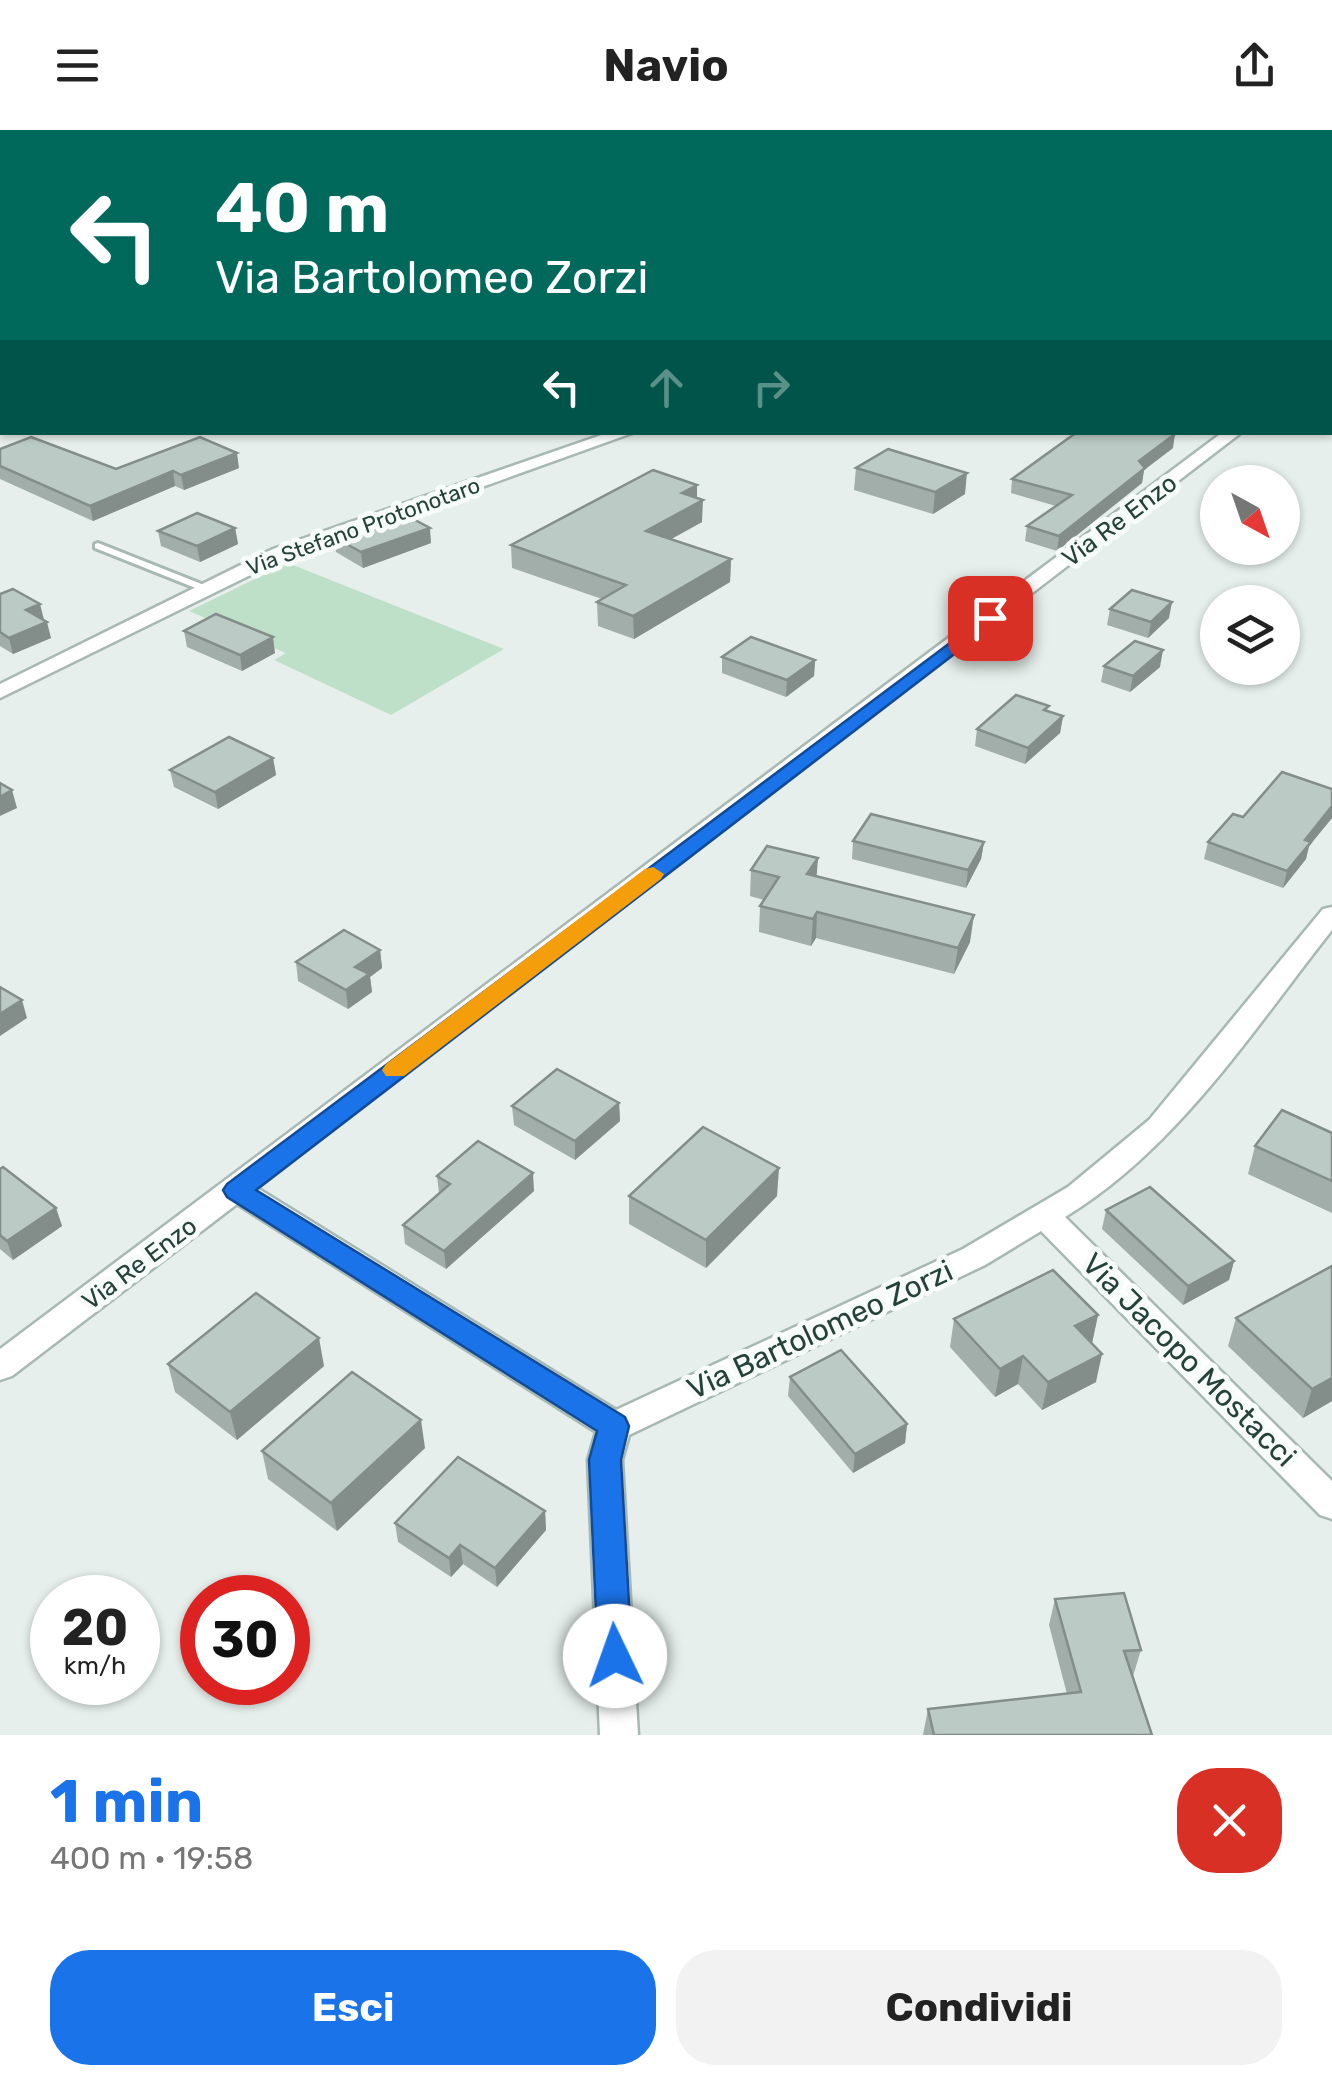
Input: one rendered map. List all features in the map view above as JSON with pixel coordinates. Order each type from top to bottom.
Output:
[{"type":"street","name":"Via Stefano Protonotaro","points":[[0,692],[294,547],[618,435]]},
{"type":"street","name":"Via Re Enzo","points":[[0,1367],[1230,435]]},
{"type":"street","name":"Via Bartolomeo Zorzi","points":[[614,1426],[911,1288],[1046,1217],[1108,1172],[1159,1126],[1332,914]]},
{"type":"street","points":[[237,1190],[614,1426],[605,1460],[619,1735]]},
{"type":"street","name":"Via Jacopo Mostacci","points":[[1046,1217],[1332,1504]]},
{"type":"lane","points":[[98,546],[206,589]]},
{"type":"green space","points":[[288,563],[504,649],[391,715],[274,660],[286,653],[189,611]]},
{"type":"building","points":[[1073,435],[1174,435],[1139,461],[1145,468],[1059,536],[1027,526],[1072,495],[1012,479]]},
{"type":"building","points":[[31,437],[116,469],[200,437],[237,453],[181,475],[173,471],[90,506],[0,466],[0,449]]},
{"type":"building","points":[[888,449],[967,473],[935,492],[856,468]]},
{"type":"building","points":[[653,470],[697,485],[682,493],[703,500],[646,531],[731,559],[633,616],[597,602],[626,585],[511,545]]},
{"type":"building","points":[[197,513],[235,528],[197,546],[158,531]]},
{"type":"building","points":[[402,513],[430,528],[361,552],[334,537]]},
{"type":"building","points":[[13,589],[40,604],[26,610],[47,622],[9,638],[0,632],[0,594]]},
{"type":"building","points":[[1132,590],[1172,602],[1151,622],[1110,609]]},
{"type":"building","points":[[216,614],[273,637],[240,655],[184,631]]},
{"type":"building","points":[[751,637],[815,660],[787,680],[722,657]]},
{"type":"building","points":[[1135,641],[1163,650],[1133,676],[1104,666]]},
{"type":"building","points":[[1016,695],[1049,706],[1044,710],[1063,716],[1028,748],[977,729]]},
{"type":"building","points":[[229,737],[273,758],[215,792],[170,770]]},
{"type":"building","points":[[1282,772],[1332,789],[1332,806],[1305,840],[1311,842],[1287,871],[1208,842],[1233,814],[1243,817]]},
{"type":"building","points":[[0,783],[12,790],[0,797]]},
{"type":"building","points":[[871,814],[984,842],[968,870],[853,841]]},
{"type":"building","points":[[767,846],[818,858],[807,874],[974,915],[958,948],[817,912],[813,919],[760,906],[779,877],[751,870]]},
{"type":"building","points":[[344,930],[380,950],[355,967],[369,974],[346,990],[296,962]]},
{"type":"building","points":[[0,987],[22,1000],[0,1014]]},
{"type":"building","points":[[557,1069],[619,1103],[575,1141],[512,1106]]},
{"type":"building","points":[[1282,1110],[1332,1133],[1332,1181],[1255,1146]]},
{"type":"building","points":[[703,1127],[779,1168],[706,1240],[629,1196]]},
{"type":"building","points":[[478,1141],[533,1173],[444,1251],[403,1225],[450,1184],[437,1176]]},
{"type":"building","points":[[3,1167],[56,1208],[7,1241],[0,1235]]},
{"type":"building","points":[[1150,1187],[1234,1261],[1188,1286],[1106,1210]]},
{"type":"building","points":[[1332,1266],[1332,1378],[1312,1389],[1236,1318]]},
{"type":"building","points":[[1053,1270],[1098,1315],[1075,1326],[1102,1354],[1048,1382],[1023,1356],[1000,1369],[954,1319]]},
{"type":"building","points":[[256,1293],[319,1338],[230,1412],[168,1364]]},
{"type":"building","points":[[841,1350],[907,1424],[855,1454],[790,1377]]},
{"type":"building","points":[[352,1372],[421,1420],[331,1503],[262,1451]]},
{"type":"building","points":[[458,1457],[545,1511],[495,1568],[460,1545],[449,1558],[395,1523]]},
{"type":"building","points":[[1124,1593],[1141,1650],[1124,1651],[1152,1735],[934,1735],[928,1709],[1081,1692],[1055,1599]]},
{"type":"slow traffic","points":[[395,1070],[653,874]]},
{"type":"route","points":[[615,1656],[605,1460],[614,1426],[237,1190],[990,618]]}]
